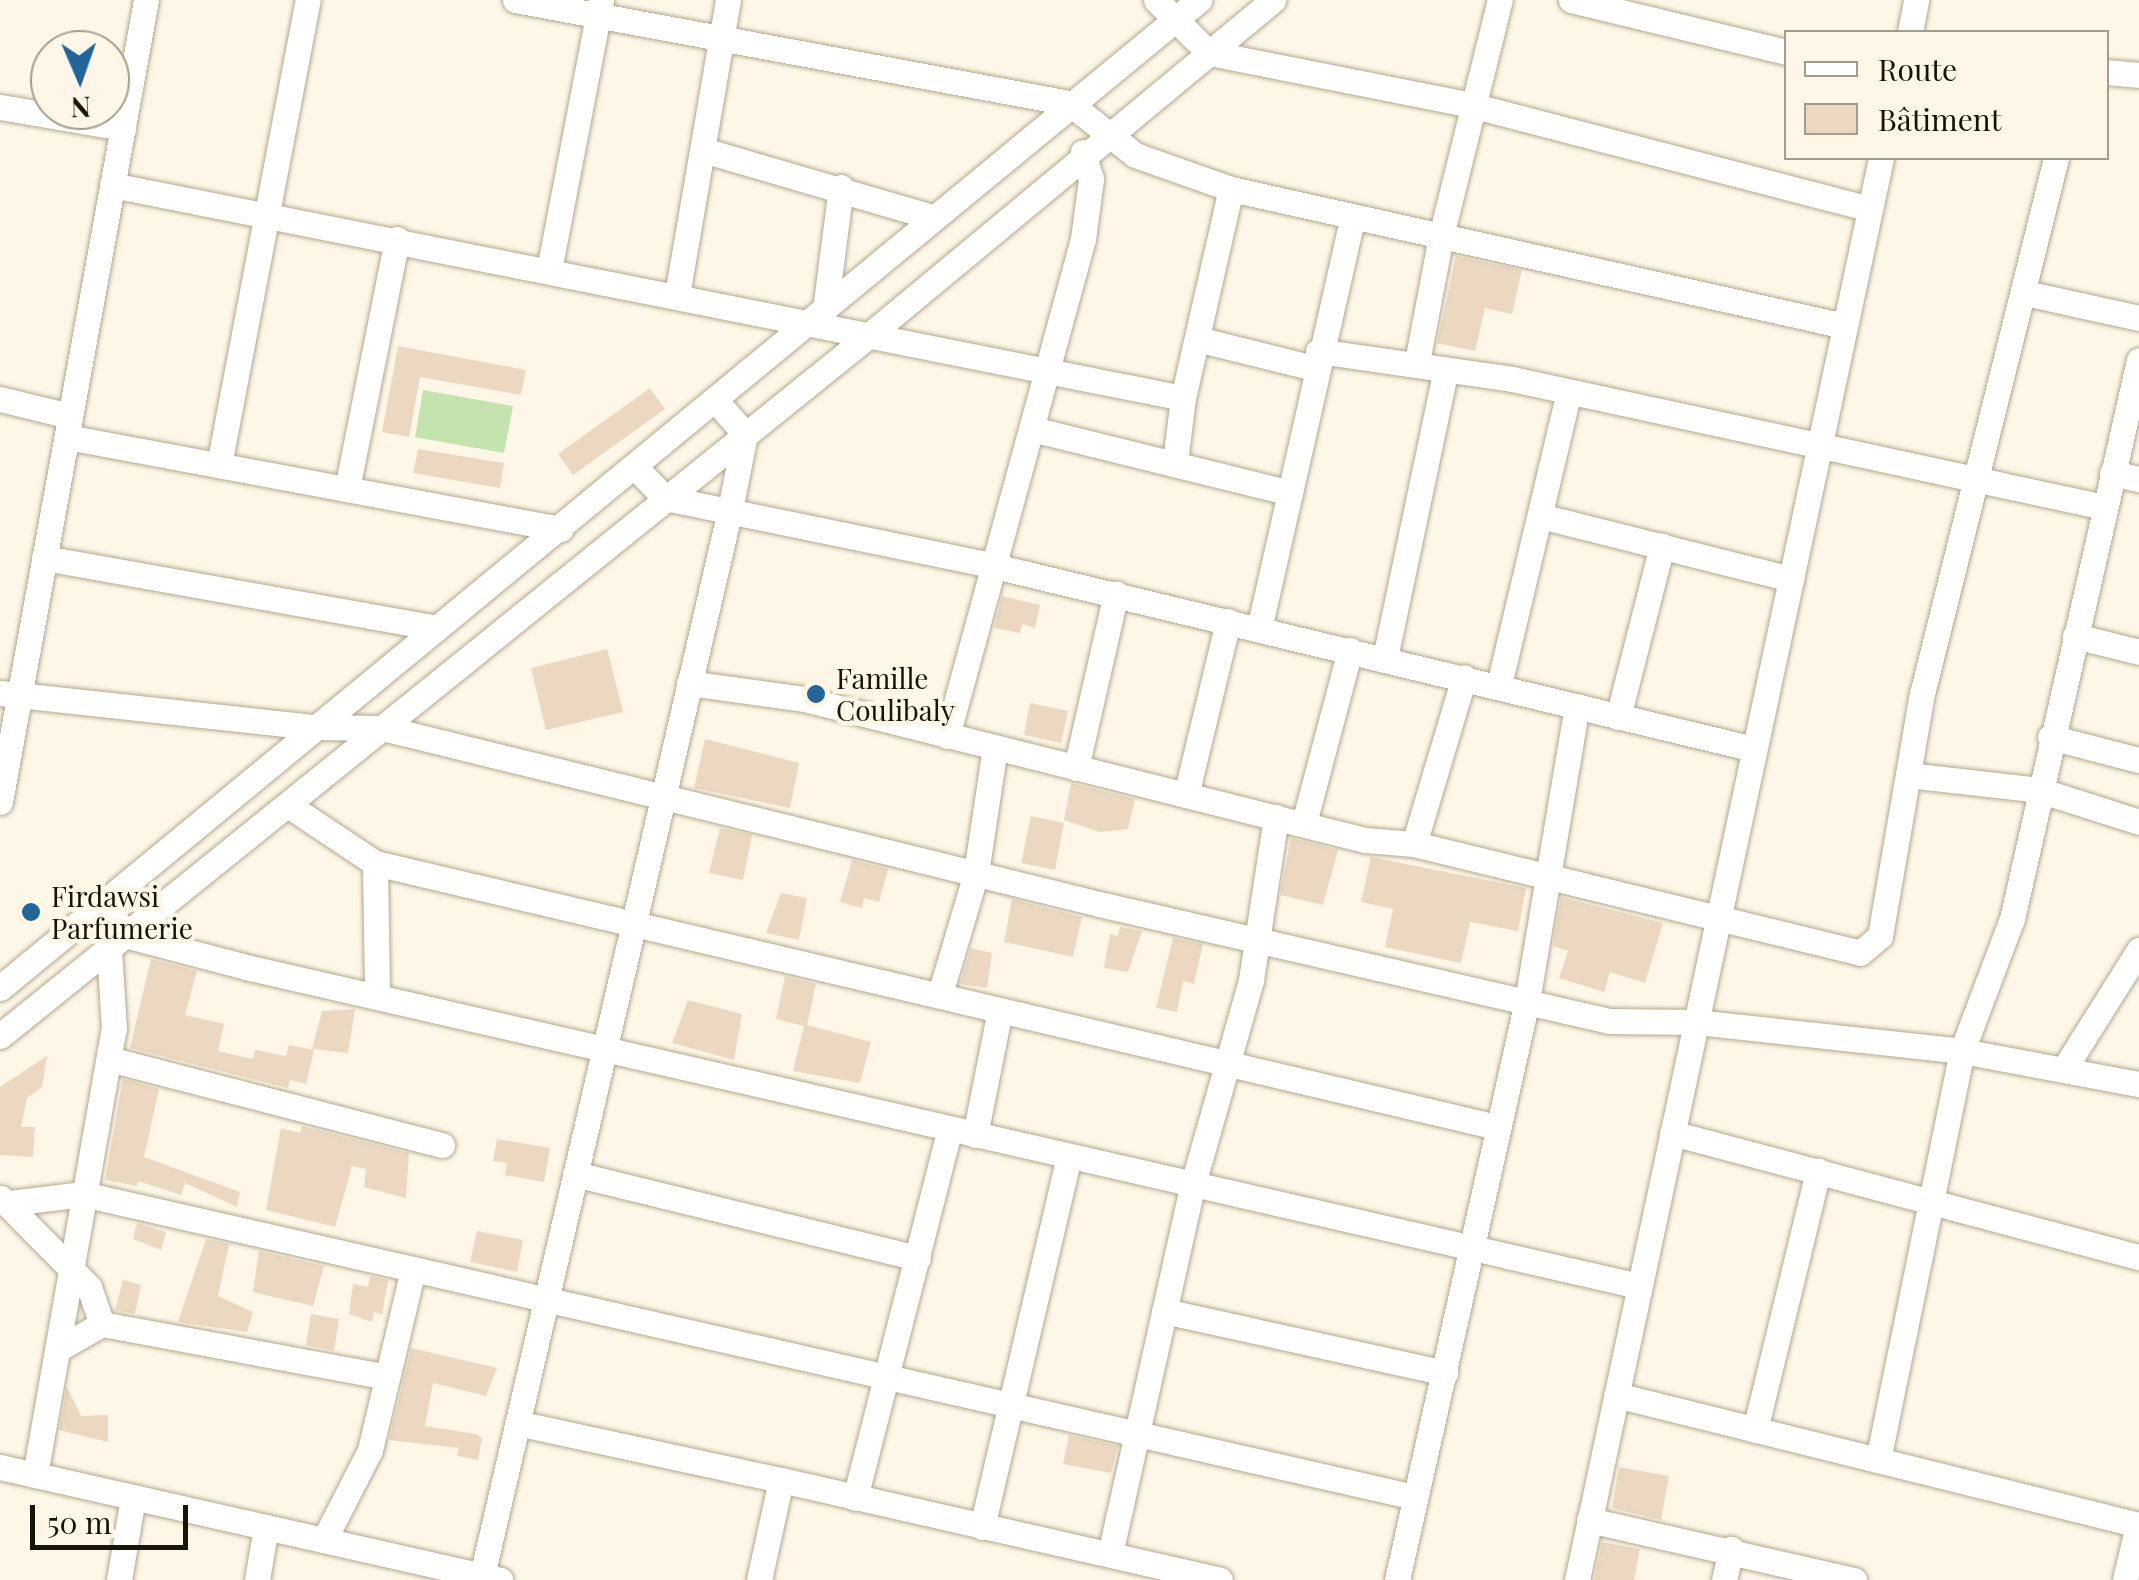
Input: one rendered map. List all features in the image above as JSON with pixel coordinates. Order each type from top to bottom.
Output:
[{"type":"street","points":[[130,89],[146,0]]},
{"type":"street","points":[[218,465],[262,212],[308,0]]},
{"type":"street","points":[[516,0],[600,8],[726,39],[1069,103],[1106,133],[1154,163],[1231,189],[1845,326]]},
{"type":"street","points":[[677,295],[726,39],[728,0]]},
{"type":"street","points":[[1156,0],[1209,53],[1471,105],[1870,209]]},
{"type":"street","points":[[0,988],[314,727],[718,402],[929,216],[1199,0]]},
{"type":"street","points":[[0,1036],[866,337],[1083,152],[1273,0]]},
{"type":"street","points":[[1418,362],[1441,236],[1500,0]]},
{"type":"street","points":[[1571,0],[1666,11],[1784,51]]},
{"type":"street","points":[[1910,30],[1916,0]]},
{"type":"street","points":[[550,270],[600,8]]},
{"type":"street","points":[[2109,72],[2139,75]]},
{"type":"street","points":[[0,107],[30,112]]},
{"type":"street","points":[[0,802],[10,694],[44,558],[123,130]]},
{"type":"street","points":[[702,150],[929,216]]},
{"type":"street","points":[[946,736],[1086,224],[1091,178],[1083,152]]},
{"type":"street","points":[[1576,1580],[1881,160]]},
{"type":"street","points":[[689,683],[786,696],[1366,840],[1414,844],[1549,882],[1840,953],[1874,945],[1922,694],[1981,477],[2056,160]]},
{"type":"street","points":[[112,185],[677,295],[818,316],[866,337],[1183,398]]},
{"type":"street","points":[[818,316],[840,187]]},
{"type":"street","points":[[1175,462],[1183,398],[1231,189]]},
{"type":"street","points":[[1258,628],[1316,360],[1352,218]]},
{"type":"street","points":[[347,489],[397,239]]},
{"type":"street","points":[[2025,293],[2139,318]]},
{"type":"street","points":[[1197,339],[1316,360],[1418,362],[1445,373],[1569,392],[1981,477],[2104,507]]},
{"type":"street","points":[[1878,1460],[1962,1051],[2012,919],[2050,737],[2139,360]]},
{"type":"street","points":[[1386,658],[1445,373]]},
{"type":"street","points":[[1500,686],[1569,392]]},
{"type":"street","points":[[0,400],[68,426],[218,465],[560,529]]},
{"type":"street","points":[[718,402],[745,434]]},
{"type":"street","points":[[1032,429],[1290,492]]},
{"type":"street","points":[[0,1467],[487,1579],[517,1423],[745,434]]},
{"type":"street","points":[[636,468],[665,498],[1116,594],[1754,748]]},
{"type":"street","points":[[2112,473],[2139,479]]},
{"type":"street","points":[[1540,516],[1791,579]]},
{"type":"street","points":[[1618,718],[1662,546]]},
{"type":"street","points":[[44,558],[437,628]]},
{"type":"street","points":[[1076,768],[1116,594]]},
{"type":"street","points":[[1186,795],[1228,621]]},
{"type":"street","points":[[2075,636],[2139,652]]},
{"type":"street","points":[[1304,822],[1350,650]]},
{"type":"street","points":[[1414,844],[1464,677]]},
{"type":"street","points":[[10,694],[314,727],[382,728],[1253,940],[1609,1020],[1696,1022],[1962,1051],[2139,1084]]},
{"type":"street","points":[[1397,1580],[1527,1001],[1578,706]]},
{"type":"street","points":[[2050,737],[2139,760]]},
{"type":"street","points":[[940,994],[976,874],[995,748]]},
{"type":"street","points":[[1908,775],[2039,790],[2139,822]]},
{"type":"street","points":[[288,806],[375,863],[1498,1127]]},
{"type":"street","points":[[1110,1554],[1193,1184],[1224,1062],[1251,980],[1253,940],[1276,817]]},
{"type":"street","points":[[375,863],[377,996]]},
{"type":"street","points":[[35,1475],[114,1029],[119,943],[101,902]]},
{"type":"street","points":[[119,943],[605,1047],[1640,1286]]},
{"type":"street","points":[[2064,1068],[2139,950]]},
{"type":"street","points":[[855,1498],[918,1258],[1000,1010]]},
{"type":"street","points":[[109,1059],[442,1144]]},
{"type":"street","points":[[1672,1133],[2139,1257]]},
{"type":"street","points":[[982,1527],[1069,1157]]},
{"type":"street","points":[[1755,1430],[1818,1171]]},
{"type":"street","points":[[575,1174],[918,1258]]},
{"type":"street","points":[[5,1200],[83,1194],[1415,1496]]},
{"type":"street","points":[[5,1200],[89,1287],[102,1324]]},
{"type":"street","points":[[324,1540],[370,1450],[413,1269]]},
{"type":"street","points":[[1164,1311],[1444,1372]]},
{"type":"street","points":[[60,1348],[102,1324],[388,1377]]},
{"type":"street","points":[[1616,1396],[2138,1525],[2124,1580]]},
{"type":"street","points":[[517,1423],[1220,1580]]},
{"type":"street","points":[[759,1580],[782,1480]]},
{"type":"street","points":[[118,1580],[133,1498]]},
{"type":"street","points":[[1589,1520],[1731,1549],[1854,1580]]},
{"type":"street","points":[[258,1580],[266,1527]]},
{"type":"street","points":[[1724,1580],[1731,1549]]},
{"type":"green space","points":[[423,390],[513,406],[504,453],[415,437]]},
{"type":"building","points":[[1456,256],[1522,270],[1512,314],[1485,308],[1475,351],[1437,343]]},
{"type":"building","points":[[398,346],[526,370],[521,395],[420,377],[409,437],[382,432]]},
{"type":"building","points":[[650,388],[665,409],[573,475],[558,454]]},
{"type":"building","points":[[418,449],[504,463],[500,488],[413,473]]},
{"type":"building","points":[[1002,596],[1040,605],[1035,628],[1022,624],[1020,633],[994,628]]},
{"type":"building","points":[[607,649],[623,712],[546,730],[531,668]]},
{"type":"building","points":[[1030,703],[1068,711],[1061,743],[1024,735]]},
{"type":"building","points":[[705,739],[799,763],[790,808],[694,788]]},
{"type":"building","points":[[1071,783],[1135,799],[1128,829],[1100,832],[1064,820]]},
{"type":"building","points":[[1031,816],[1064,823],[1055,870],[1021,863]]},
{"type":"building","points":[[720,828],[752,835],[743,880],[709,873]]},
{"type":"building","points":[[1291,838],[1338,850],[1323,905],[1280,895]]},
{"type":"building","points":[[1371,857],[1526,888],[1518,931],[1470,922],[1461,963],[1385,947],[1393,909],[1361,902]]},
{"type":"building","points":[[852,860],[888,869],[879,902],[864,898],[862,908],[840,902]]},
{"type":"building","points":[[781,893],[807,898],[799,940],[766,933]]},
{"type":"building","points":[[1561,897],[1663,923],[1645,983],[1610,972],[1604,992],[1559,978],[1568,951],[1553,946]]},
{"type":"building","points":[[1012,899],[1082,917],[1073,957],[1004,942]]},
{"type":"building","points":[[1120,927],[1142,931],[1128,972],[1104,968],[1110,934],[1118,936]]},
{"type":"building","points":[[1173,938],[1203,944],[1194,984],[1183,981],[1177,1012],[1156,1008]]},
{"type":"building","points":[[971,948],[992,953],[987,988],[960,984]]},
{"type":"building","points":[[151,959],[197,971],[185,1015],[224,1024],[218,1051],[253,1059],[255,1050],[286,1056],[289,1045],[314,1050],[306,1084],[290,1080],[288,1088],[130,1048]]},
{"type":"building","points":[[785,976],[816,984],[807,1025],[871,1042],[860,1083],[793,1071],[804,1026],[776,1019]]},
{"type":"building","points":[[688,1000],[742,1014],[734,1060],[672,1043]]},
{"type":"building","points":[[355,1009],[348,1053],[312,1049],[322,1011]]},
{"type":"building","points":[[47,1056],[42,1087],[27,1098],[21,1127],[35,1127],[33,1157],[0,1155],[0,1087]]},
{"type":"building","points":[[123,1079],[159,1089],[144,1157],[240,1192],[237,1207],[185,1183],[181,1195],[138,1181],[137,1186],[105,1180]]},
{"type":"building","points":[[302,1126],[409,1153],[406,1198],[364,1187],[366,1169],[352,1166],[335,1227],[266,1210],[281,1128],[300,1133]]},
{"type":"building","points":[[497,1139],[550,1148],[544,1182],[505,1175],[507,1163],[493,1161]]},
{"type":"building","points":[[137,1223],[166,1232],[161,1250],[133,1239]]},
{"type":"building","points":[[477,1231],[523,1240],[517,1272],[470,1262]]},
{"type":"building","points":[[206,1239],[229,1244],[218,1296],[253,1312],[247,1332],[178,1322]]},
{"type":"building","points":[[259,1251],[324,1266],[313,1306],[253,1292]]},
{"type":"building","points":[[370,1276],[388,1280],[382,1315],[374,1312],[372,1322],[349,1314],[353,1284],[368,1287]]},
{"type":"building","points":[[123,1280],[141,1285],[135,1314],[115,1310]]},
{"type":"building","points":[[311,1314],[339,1319],[334,1351],[306,1345]]},
{"type":"building","points":[[411,1348],[497,1368],[486,1396],[433,1383],[425,1426],[476,1434],[482,1438],[478,1460],[457,1456],[459,1448],[389,1440]]},
{"type":"building","points":[[67,1387],[81,1416],[108,1415],[108,1442],[59,1430]]},
{"type":"building","points":[[1069,1435],[1118,1446],[1111,1473],[1063,1464]]},
{"type":"building","points":[[1619,1467],[1669,1476],[1661,1520],[1612,1508]]},
{"type":"building","points":[[1602,1542],[1640,1549],[1634,1580],[1594,1580]]},
{"type":"place","name":"Famille Coulibaly","points":[[816,694]]},
{"type":"place","name":"Firdawsi Parfumerie","points":[[31,912]]}]
